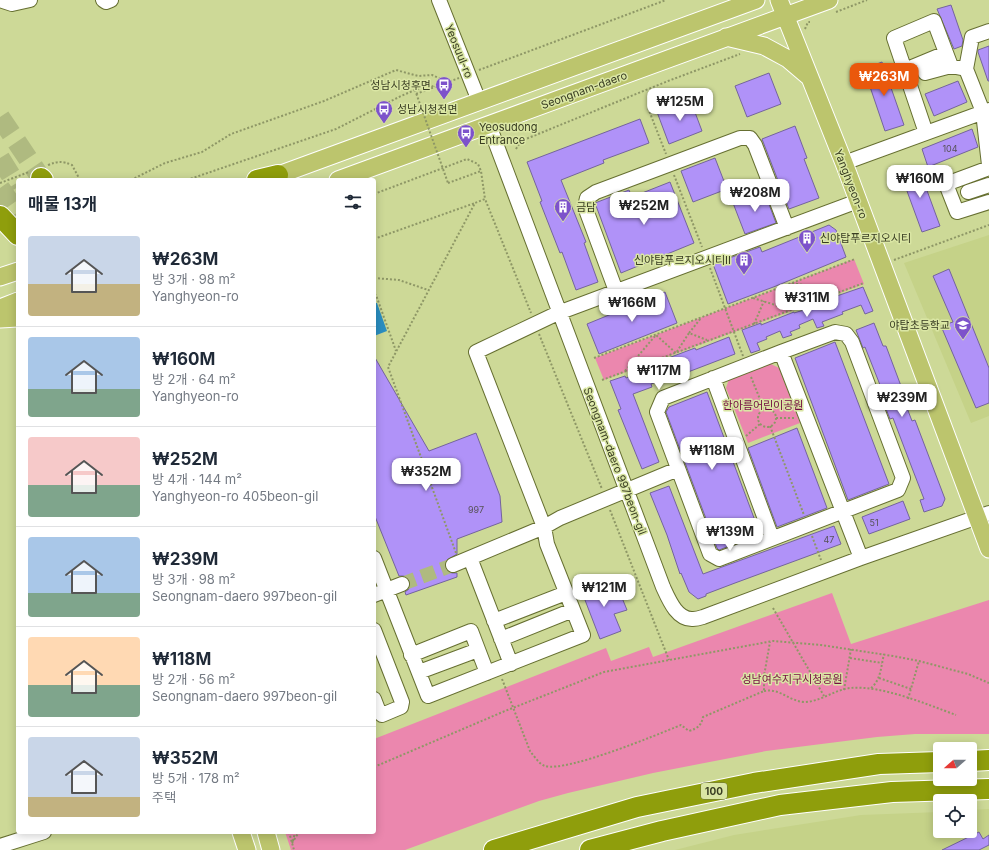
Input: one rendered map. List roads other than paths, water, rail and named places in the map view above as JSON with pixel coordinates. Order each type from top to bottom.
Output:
[{"type":"highway","points":[[0,216],[16,233]]},
{"type":"highway","points":[[977,761],[989,760]]},
{"type":"highway","name":"100","points":[[494,850],[637,807],[754,783],[879,764],[933,762]]},
{"type":"highway","points":[[590,850],[662,830],[780,805],[892,792],[989,789]]},
{"type":"main road","points":[[702,19],[726,0]]},
{"type":"main road","points":[[272,178],[756,0]]},
{"type":"main road","name":"Yanghyeon-ro","points":[[779,0],[983,515],[989,549]]},
{"type":"main road","name":"Seongnam-daero","points":[[343,178],[829,0]]},
{"type":"main road","points":[[726,37],[764,46],[798,66],[810,77]]},
{"type":"main road","points":[[0,278],[16,272]]},
{"type":"main road","points":[[0,308],[16,302]]},
{"type":"main road","points":[[0,319],[16,318]]},
{"type":"main road","points":[[242,834],[247,850]]},
{"type":"main road","points":[[267,834],[271,850]]},
{"type":"street","points":[[0,0],[12,4],[30,0]]},
{"type":"street","points":[[103,0],[106,2],[111,0]]},
{"type":"street","name":"Yeosuul-ro","points":[[439,0],[479,101]]},
{"type":"street","points":[[926,133],[894,38],[934,21],[951,66]]},
{"type":"street","points":[[989,31],[972,37],[966,69],[986,111],[989,167],[946,184],[957,212],[989,202]]},
{"type":"street","points":[[904,70],[946,53]]},
{"type":"street","points":[[925,73],[951,66],[966,69]]},
{"type":"street","points":[[844,164],[986,111]]},
{"type":"street","name":"Seongnam-daero 997beon-gil","points":[[489,125],[558,313],[666,593],[673,607],[678,613],[693,620],[703,617],[861,558],[983,515]]},
{"type":"street","points":[[616,291],[584,208],[587,198],[596,192],[740,138],[750,138],[755,145],[787,228]]},
{"type":"street","points":[[968,192],[989,185]]},
{"type":"street","points":[[376,570],[380,593],[419,672],[428,696],[583,636],[547,544],[544,527],[476,352],[558,313],[858,201]]},
{"type":"street","points":[[835,332],[846,334],[852,342],[903,478],[898,490],[718,559],[710,554],[657,412],[662,398],[781,352],[835,332]]},
{"type":"street","points":[[781,352],[861,558]]},
{"type":"street","points":[[713,378],[772,538]]},
{"type":"street","points":[[453,565],[544,527],[560,518],[626,489],[678,469]]},
{"type":"street","points":[[470,558],[511,664]]},
{"type":"street","points":[[380,593],[402,584]]},
{"type":"street","points":[[494,621],[566,593]]},
{"type":"street","points":[[501,639],[573,610]]},
{"type":"street","points":[[411,655],[471,631],[487,673]]},
{"type":"street","points":[[376,635],[402,702],[401,707],[382,715],[376,704]]},
{"type":"street","points":[[419,672],[478,650]]},
{"type":"street","points":[[0,846],[38,834]]},
{"type":"water","points":[[376,303],[377,303],[387,331],[376,335]]},
{"type":"tunnel","points":[[0,117],[41,178]]},
{"type":"tunnel","points":[[0,158],[16,184]]},
{"type":"tunnel","points":[[0,188],[16,211]]},
{"type":"tunnel","points":[[402,584],[453,565]]},
{"type":"place","name":"성남시청후면","points":[[444,100]]},
{"type":"place","name":"성남시청전면","points":[[384,124]]},
{"type":"place","name":"Yeosudong Entrance","points":[[466,148]]},
{"type":"place","name":"금담","points":[[563,222]]},
{"type":"place","name":"신야탑푸르지오시티","points":[[807,253]]},
{"type":"place","name":"신야탑푸르지오시티II","points":[[744,275]]},
{"type":"place","name":"야탑초등학교","points":[[963,340]]},
{"type":"park label","name":"한아름어린이공원","points":[[763,405]]},
{"type":"park label","name":"성남여수지구시청공원","points":[[792,679]]}]
